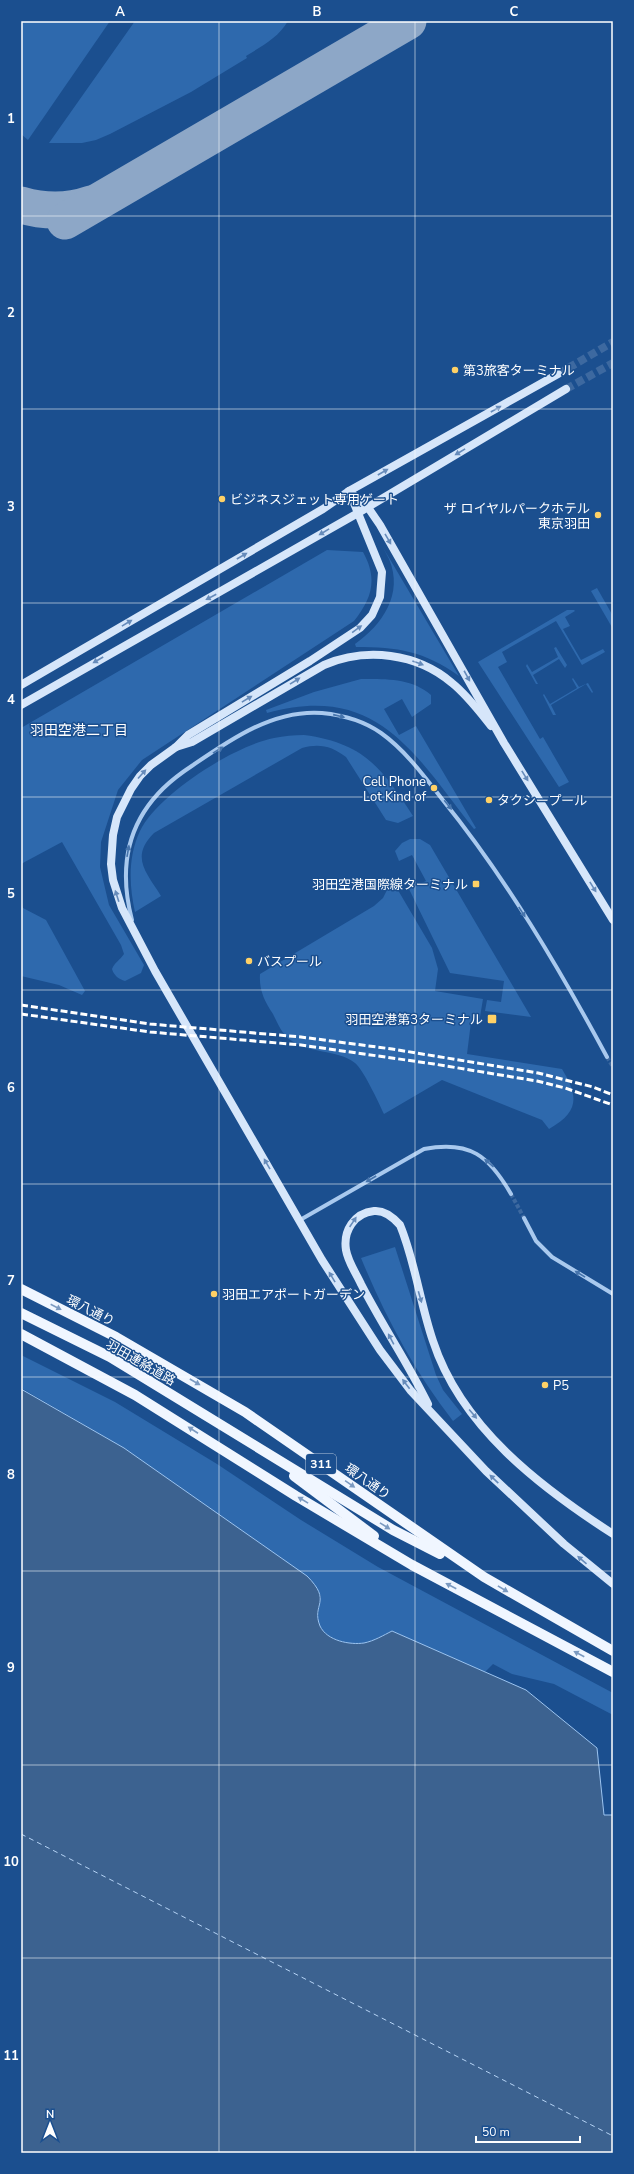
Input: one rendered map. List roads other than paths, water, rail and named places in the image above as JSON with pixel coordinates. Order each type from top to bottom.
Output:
[{"type":"main road","name":"環八通り","points":[[21,1289],[116,1337],[250,1415],[481,1575],[529,1605],[613,1651]]},
{"type":"main road","name":"羽田連絡道路","points":[[21,1313],[110,1357],[245,1438]]},
{"type":"main road","points":[[21,1334],[135,1395],[296,1496],[412,1565],[613,1672]]},
{"type":"main road","points":[[245,1438],[392,1530],[481,1575]]},
{"type":"main road","points":[[245,1438],[412,1565]]},
{"type":"street","points":[[21,685],[323,510],[349,491],[558,374]]},
{"type":"street","points":[[21,705],[358,513],[367,506],[566,389]]},
{"type":"street","points":[[349,491],[367,506],[380,525],[504,742],[613,920]]},
{"type":"street","points":[[349,491],[382,572],[380,597],[366,622],[310,661],[188,735],[176,747],[151,765],[130,789],[120,811],[113,835],[113,880],[122,908],[158,977],[338,1287],[372,1338],[411,1390],[486,1471],[522,1506],[589,1566],[613,1584]]},
{"type":"street","points":[[176,747],[192,742],[324,664],[347,657],[371,654],[401,657],[424,665],[443,676],[468,698],[504,742]]},
{"type":"street","points":[[134,930],[126,889],[128,853],[138,822],[158,793],[185,771],[250,730],[271,720],[294,715],[314,713],[345,717],[371,728],[391,741],[423,775],[459,820],[532,928],[578,1004],[607,1057]]},
{"type":"street","points":[[300,1220],[424,1149],[436,1147],[462,1148],[474,1152],[498,1171],[511,1194]]},
{"type":"street","points":[[431,1410],[418,1383],[394,1344],[365,1290],[346,1251],[350,1226],[357,1216],[366,1212],[378,1211],[387,1214],[400,1225],[433,1342],[445,1373],[465,1405],[514,1459],[541,1484],[613,1534]]},
{"type":"street","points":[[524,1218],[536,1241],[552,1257],[613,1294]]},
{"type":"tunnel","points":[[558,374],[613,342]]},
{"type":"tunnel","points":[[566,389],[613,363]]},
{"type":"tunnel","points":[[607,1057],[613,1067]]},
{"type":"tunnel","points":[[511,1194],[524,1218]]},
{"type":"railway","points":[[21,1005],[150,1024],[301,1037],[392,1049],[538,1073],[593,1087],[613,1095]]},
{"type":"railway","points":[[21,1014],[150,1032],[301,1045],[434,1064],[537,1081],[565,1088],[613,1105]]},
{"type":"place","name":"第3旅客ターミナル","points":[[455,370]]},
{"type":"place","name":"ビジネスジェット専用ゲート","points":[[222,499]]},
{"type":"place","name":"ザ ロイヤルパークホテル 東京羽田","points":[[598,515]]},
{"type":"place","name":"Cell Phone Lot Kind of","points":[[434,788]]},
{"type":"place","name":"タクシープール","points":[[489,800]]},
{"type":"place","name":"羽田空港国際線ターミナル","points":[[476,884]]},
{"type":"place","name":"バスプール","points":[[249,961]]},
{"type":"place","name":"羽田空港第3ターミナル","points":[[492,1019]]},
{"type":"place","name":"羽田エアポートガーデン","points":[[214,1294]]},
{"type":"place","name":"P5","points":[[545,1385]]},
{"type":"district","name":"羽田空港二丁目","points":[[79,730]]}]
